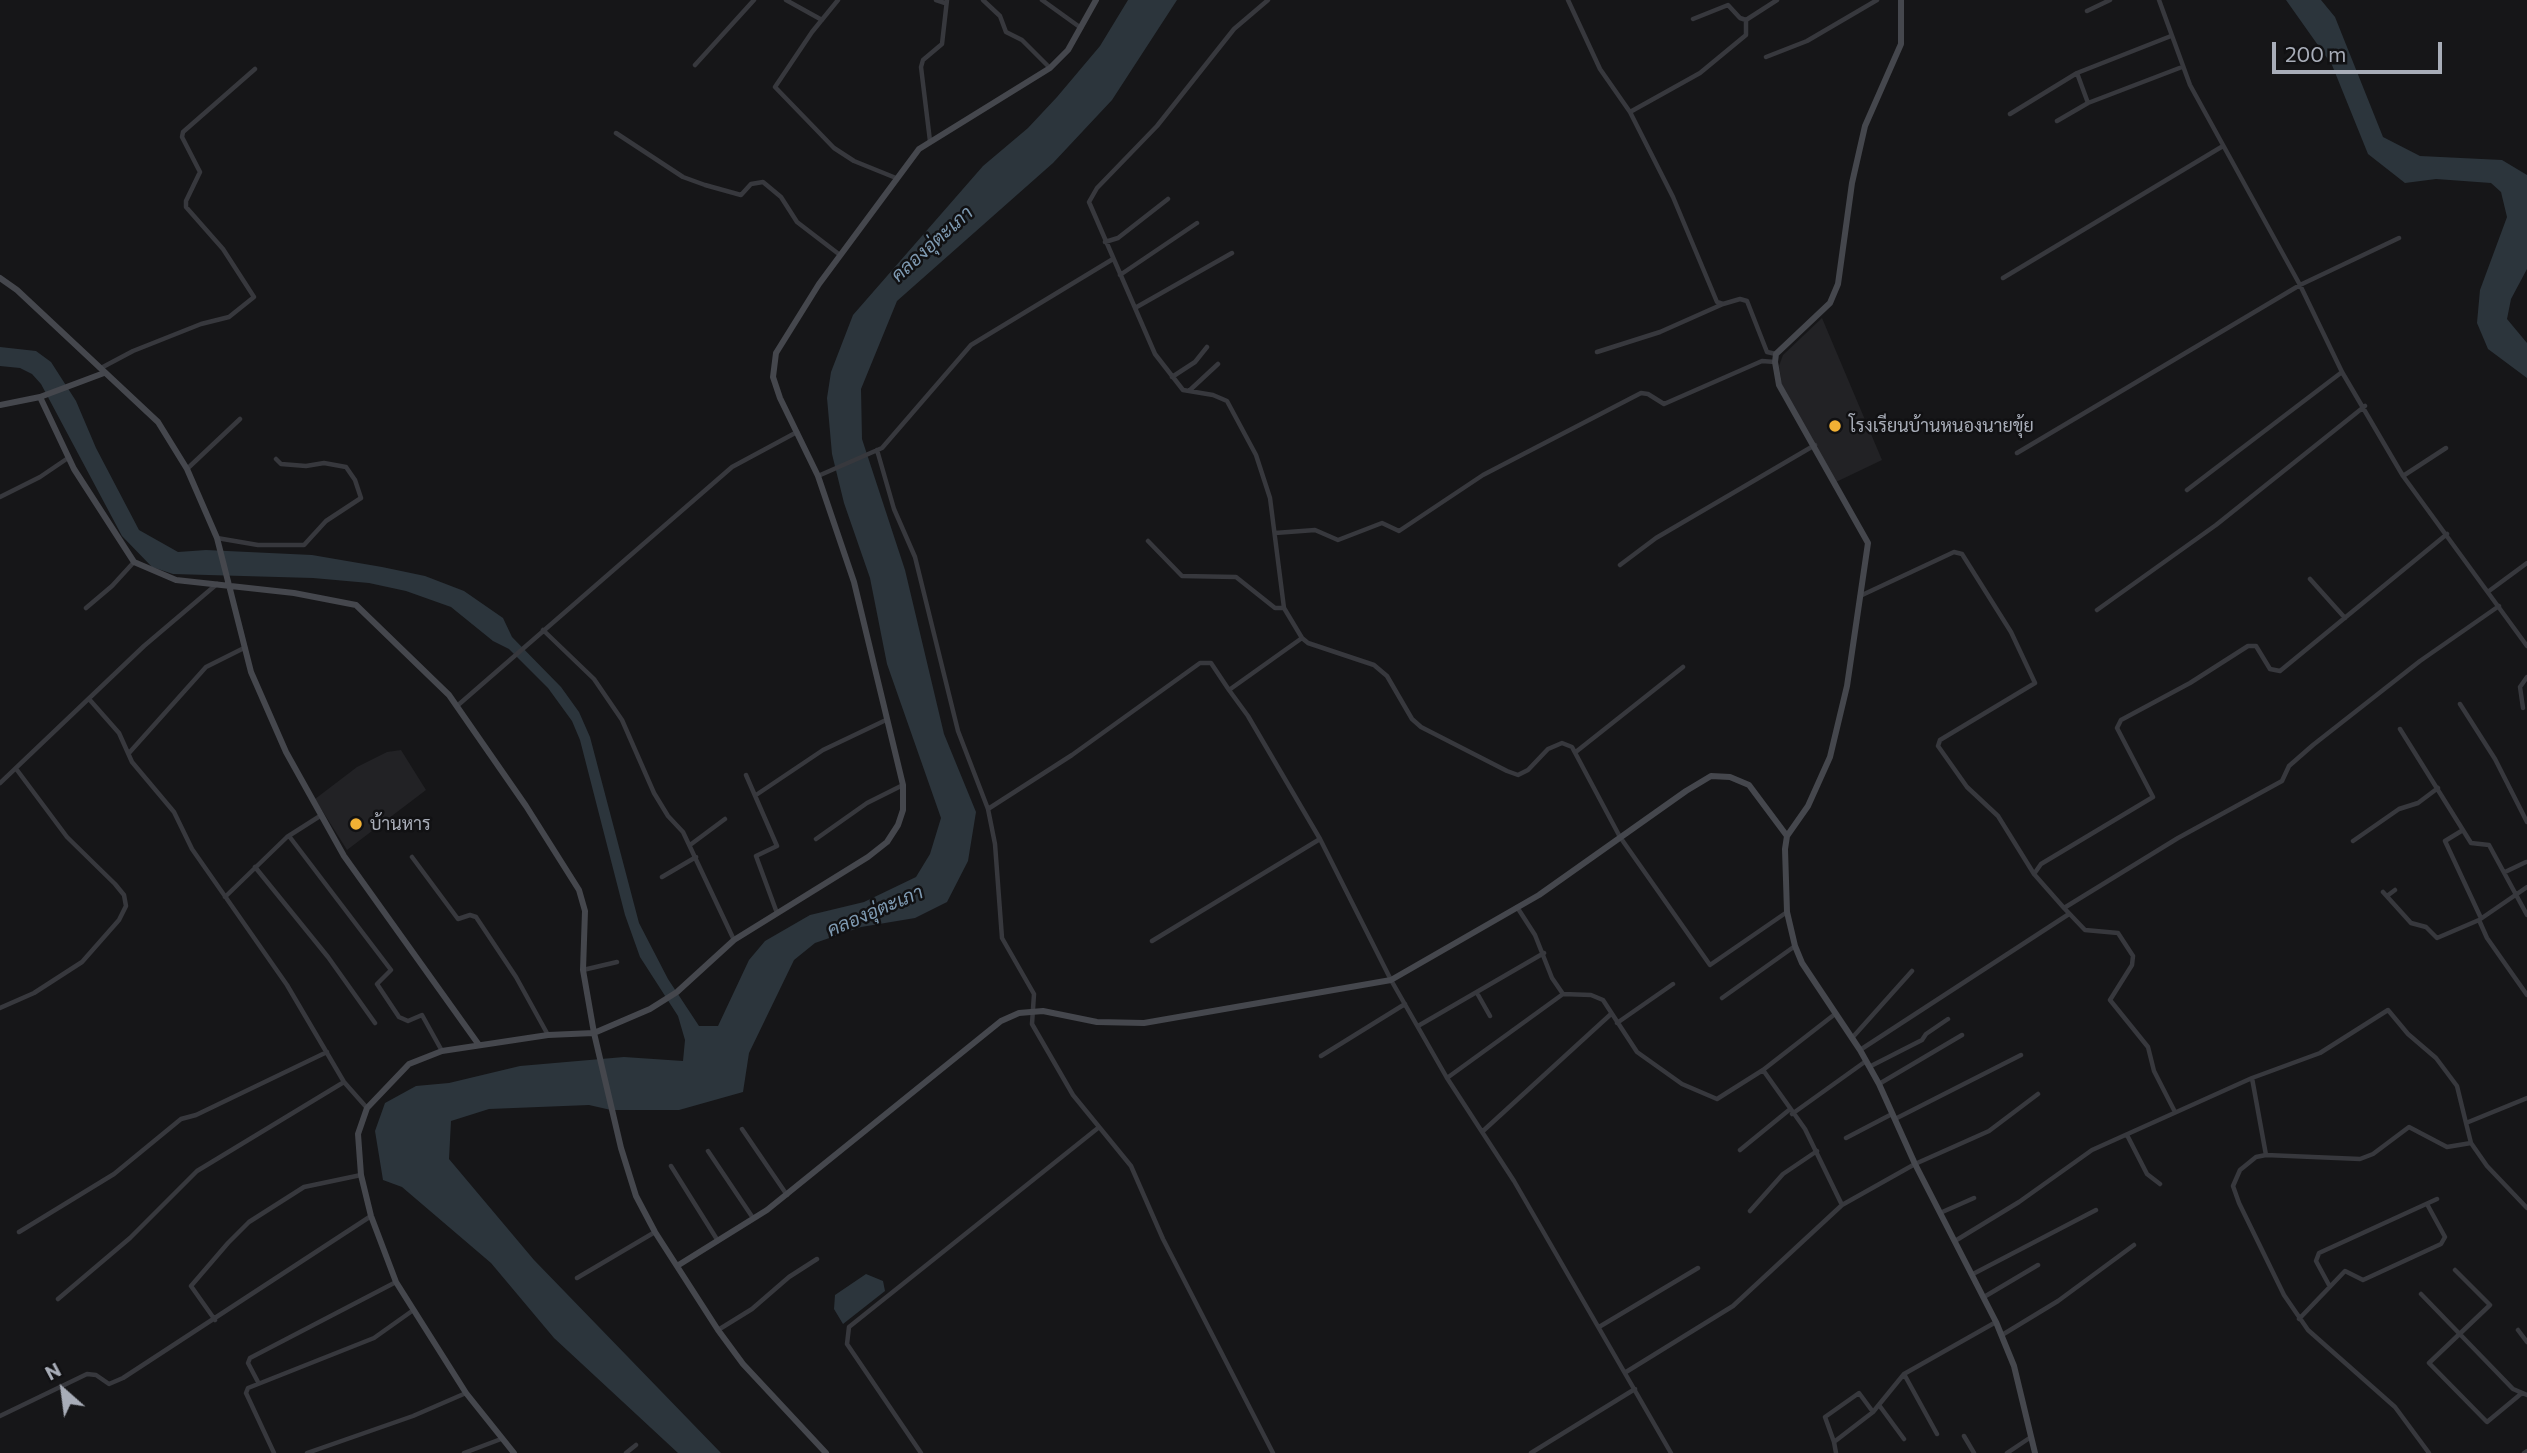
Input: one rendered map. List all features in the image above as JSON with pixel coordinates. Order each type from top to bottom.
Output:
[{"type":"street","points":[[695,65],[754,0]]},
{"type":"street","points":[[786,0],[822,20]]},
{"type":"street","points":[[838,0],[775,87],[834,148],[853,161],[896,178]]},
{"type":"street","points":[[930,141],[921,67],[923,60],[942,44],[946,1],[936,0]]},
{"type":"street","points":[[983,0],[1000,16],[1006,32],[1022,40],[1050,68]]},
{"type":"street","points":[[1042,0],[1082,29]]},
{"type":"street","points":[[514,1453],[466,1393],[396,1282],[371,1216],[361,1175],[358,1134],[367,1108],[409,1064],[442,1051],[548,1035],[594,1033],[666,999],[734,940],[887,842],[903,810],[903,785],[854,582],[818,476],[773,377],[776,353],[840,255],[919,149],[1050,68],[1068,50],[1096,0]]},
{"type":"street","points":[[1268,0],[1234,29],[1157,126],[1097,188],[1089,202],[1155,354],[1183,390],[1213,395],[1227,401],[1256,455],[1270,498],[1284,608],[1302,638],[1374,664],[1387,676],[1412,719],[1420,727],[1507,771],[1518,775],[1528,770],[1548,749],[1562,743],[1577,751],[1620,837],[1710,965],[1787,912]]},
{"type":"street","points":[[1568,0],[1600,69],[1630,112],[1673,197],[1717,302],[1723,304]]},
{"type":"street","points":[[1745,20],[1777,0]]},
{"type":"street","points":[[1766,57],[1807,41],[1877,0]]},
{"type":"street","points":[[1275,533],[1315,530],[1338,540],[1382,523],[1399,531],[1482,475],[1641,393],[1648,394],[1664,404],[1762,361],[1775,358],[1819,316],[1830,303],[1838,284],[1852,183],[1864,126],[1901,44],[1900,0]]},
{"type":"street","points":[[2087,11],[2110,0]]},
{"type":"street","points":[[2159,0],[2182,66],[2222,146],[2300,285],[2342,372],[2403,476],[2527,646]]},
{"type":"street","points":[[1693,19],[1727,2],[1740,18],[1745,20]]},
{"type":"street","points":[[1630,112],[1700,73],[1746,35],[1745,20]]},
{"type":"street","points":[[2010,114],[2077,73],[2171,36]]},
{"type":"street","points":[[2057,121],[2088,103],[2182,66]]},
{"type":"street","points":[[0,405],[40,397],[75,384],[144,347],[229,317],[254,297],[223,249],[186,207],[186,201],[200,172],[182,142],[182,137],[183,132],[255,69]]},
{"type":"street","points":[[2077,73],[2088,103]]},
{"type":"street","points":[[616,133],[682,177],[705,185],[741,195],[751,184],[763,182],[781,197],[797,222],[840,255]]},
{"type":"street","points":[[2003,278],[2222,146]]},
{"type":"street","points":[[1105,242],[1118,238],[1168,199]]},
{"type":"street","points":[[1120,275],[1197,222]]},
{"type":"street","points":[[2017,453],[2300,285],[2399,238]]},
{"type":"street","points":[[1135,308],[1232,253]]},
{"type":"street","points":[[818,476],[876,451],[971,345],[1113,259]]},
{"type":"street","points":[[0,278],[17,289],[158,422],[187,469],[217,538],[251,672],[286,752],[344,856],[479,1045]]},
{"type":"street","points":[[1597,352],[1660,331],[1723,304],[1740,299],[1747,301],[1767,352],[1775,358],[1779,385],[1868,543],[1847,686],[1830,757],[1808,806],[1787,836],[1787,912],[1795,947],[1879,1084],[1914,1164],[1973,1274],[2002,1335],[2014,1366],[2035,1453]]},
{"type":"street","points":[[1172,377],[1195,362],[1207,347]]},
{"type":"street","points":[[1189,391],[1218,364]]},
{"type":"street","points":[[2187,490],[2342,372]]},
{"type":"street","points":[[40,397],[68,458],[134,562],[176,580],[356,605],[457,706],[526,806],[579,890],[584,911],[583,970],[594,1033],[611,1111],[636,1196],[655,1232],[743,1364],[826,1453]]},
{"type":"street","points":[[2097,610],[2216,525],[2364,406]]},
{"type":"street","points":[[187,469],[240,419]]},
{"type":"street","points":[[457,706],[732,467],[797,432]]},
{"type":"street","points":[[1620,565],[1656,538],[1815,445]]},
{"type":"street","points":[[2403,476],[2446,448]]},
{"type":"street","points":[[876,451],[894,509],[915,557],[958,731],[988,808],[995,844],[1002,938],[1016,957],[1034,993],[1032,1024],[1073,1095],[1135,1172],[1163,1239],[1273,1453]]},
{"type":"street","points":[[0,496],[40,477],[68,458]]},
{"type":"street","points":[[217,538],[258,545],[304,545],[326,521],[361,498],[355,480],[346,467],[324,463],[306,466],[281,464],[276,459]]},
{"type":"street","points":[[2034,874],[2041,864],[2153,797],[2117,728],[2121,720],[2190,683],[2248,646],[2256,646],[2270,669],[2280,671],[2447,534]]},
{"type":"street","points":[[1148,541],[1182,576],[1236,577],[1275,608],[1284,608]]},
{"type":"street","points":[[1860,596],[1954,552],[1962,554],[2011,632],[2035,683],[1940,740],[1938,746],[1967,787],[1998,816],[2034,874],[2069,914],[2085,930],[2118,933],[2133,956],[2132,965],[2110,1000],[2148,1047],[2154,1071],[2175,1112]]},
{"type":"street","points":[[86,608],[113,586],[134,562]]},
{"type":"street","points":[[2489,591],[2527,563]]},
{"type":"street","points":[[2310,579],[2344,618]]},
{"type":"street","points":[[0,783],[17,770],[144,646],[217,584]]},
{"type":"street","points":[[2064,908],[2178,838],[2282,781],[2289,766],[2313,745],[2420,661],[2499,606]]},
{"type":"street","points":[[543,630],[594,679],[622,720],[654,793],[690,845],[734,940]]},
{"type":"street","points":[[1229,690],[1302,638]]},
{"type":"street","points":[[128,753],[206,667],[244,648]]},
{"type":"street","points":[[988,808],[1072,755],[1200,663],[1211,663],[1320,839],[1391,981],[1447,1078],[1483,1131],[1671,1453]]},
{"type":"street","points":[[1577,751],[1638,706],[1683,667]]},
{"type":"street","points":[[2523,708],[2520,687],[2527,677]]},
{"type":"street","points":[[89,699],[119,733],[132,762],[174,812],[192,849],[287,985],[344,1082],[367,1108]]},
{"type":"street","points":[[2460,704],[2490,751],[2527,821]]},
{"type":"street","points":[[756,795],[823,750],[886,720]]},
{"type":"street","points":[[2400,729],[2471,843],[2489,845],[2527,915]]},
{"type":"street","points":[[0,1008],[34,993],[82,962],[119,920],[126,906],[124,895],[67,837],[17,770]]},
{"type":"street","points":[[746,775],[777,846],[756,856],[777,913]]},
{"type":"street","points":[[677,1266],[754,1219],[787,1195],[1002,1021],[1019,1013],[1032,1012],[1097,1022],[1144,1023],[1391,981],[1517,907],[1711,776],[1730,776],[1749,785],[1787,836]]},
{"type":"street","points":[[816,839],[867,803],[903,785]]},
{"type":"street","points":[[2353,841],[2399,809],[2418,803],[2438,788]]},
{"type":"street","points":[[225,897],[289,836],[320,816]]},
{"type":"street","points":[[690,845],[725,819]]},
{"type":"street","points":[[2463,830],[2445,841],[2487,938],[2527,995]]},
{"type":"street","points":[[289,836],[391,970],[377,984],[399,1017],[408,1021],[422,1015],[442,1051]]},
{"type":"street","points":[[1152,941],[1320,839]]},
{"type":"street","points":[[412,857],[458,919],[470,915],[476,918],[516,977],[548,1035]]},
{"type":"street","points":[[662,877],[696,857]]},
{"type":"street","points":[[2505,872],[2527,863]]},
{"type":"street","points":[[255,867],[328,957],[374,1023]]},
{"type":"street","points":[[2395,890],[2385,894],[2411,922],[2426,927],[2437,938],[2446,937],[2458,926],[2480,918],[2527,887]]},
{"type":"street","points":[[1517,907],[1544,953],[1552,978],[1563,994]]},
{"type":"street","points":[[1860,1050],[2069,914]]},
{"type":"street","points":[[1722,998],[1795,947]]},
{"type":"street","points":[[1418,1026],[1544,953]]},
{"type":"street","points":[[583,970],[617,962]]},
{"type":"street","points":[[1852,1038],[1912,971]]},
{"type":"street","points":[[1617,1023],[1673,984]]},
{"type":"street","points":[[1477,993],[1490,1016]]},
{"type":"street","points":[[1447,1078],[1563,994],[1591,995],[1603,1000],[1637,1052],[1661,1071],[1717,1099],[1763,1070],[1835,1014]]},
{"type":"street","points":[[1321,1056],[1405,1004]]},
{"type":"street","points":[[1955,1241],[2092,1150],[2252,1078],[2320,1054],[2388,1010],[2407,1034],[2435,1058],[2457,1086],[2471,1143],[2496,1178],[2527,1208]]},
{"type":"street","points":[[1483,1131],[1611,1014]]},
{"type":"street","points":[[1740,1150],[1791,1112],[1868,1064],[1922,1040],[1926,1034],[1948,1019]]},
{"type":"street","points":[[1879,1084],[1962,1035]]},
{"type":"street","points":[[19,1232],[114,1174],[181,1119],[196,1115],[327,1052]]},
{"type":"street","points":[[1846,1138],[2021,1055]]},
{"type":"street","points":[[1763,1070],[1818,1151],[1842,1205]]},
{"type":"street","points":[[2252,1078],[2266,1155]]},
{"type":"street","points":[[58,1299],[130,1238],[197,1171],[344,1082]]},
{"type":"street","points":[[1626,1373],[1733,1306],[1842,1205],[1914,1164],[1989,1131],[2038,1094]]},
{"type":"street","points":[[2466,1123],[2527,1098]]},
{"type":"street","points":[[2429,1453],[2395,1407],[2299,1320],[2266,1261],[2233,1186],[2240,1170],[2256,1157],[2266,1155],[2360,1159],[2373,1154],[2409,1127],[2447,1147],[2471,1143]]},
{"type":"street","points":[[921,1453],[847,1344],[849,1327],[1098,1128]]},
{"type":"street","points":[[742,1129],[787,1195]]},
{"type":"street","points":[[2127,1135],[2147,1174],[2160,1184]]},
{"type":"street","points":[[708,1151],[754,1219]]},
{"type":"street","points":[[1750,1211],[1783,1174],[1818,1151]]},
{"type":"street","points":[[671,1166],[718,1241]]},
{"type":"street","points":[[215,1320],[191,1286],[228,1242],[249,1222],[304,1187],[361,1175]]},
{"type":"street","points":[[1940,1213],[1974,1198]]},
{"type":"street","points":[[2329,1285],[2316,1261],[2319,1253],[2437,1199]]},
{"type":"street","points":[[2299,1320],[2345,1271],[2363,1280],[2441,1244],[2445,1237],[2427,1204]]},
{"type":"street","points":[[1973,1274],[2096,1210]]},
{"type":"street","points":[[0,1416],[87,1374],[96,1375],[109,1384],[123,1378],[371,1216]]},
{"type":"street","points":[[577,1278],[655,1232]]},
{"type":"street","points":[[2002,1335],[2057,1301],[2134,1245]]},
{"type":"street","points":[[718,1330],[752,1309],[789,1277],[817,1259]]},
{"type":"street","points":[[1984,1297],[2039,1265]]},
{"type":"street","points":[[1599,1327],[1698,1268]]},
{"type":"street","points":[[2421,1294],[2460,1334],[2513,1389],[2524,1394],[2487,1422],[2429,1363],[2460,1334],[2490,1305],[2455,1270]]},
{"type":"street","points":[[258,1382],[248,1363],[250,1358],[396,1282]]},
{"type":"street","points":[[274,1453],[246,1393],[248,1388],[374,1338],[412,1311]]},
{"type":"street","points":[[1834,1442],[1873,1412],[1904,1374],[1996,1322]]},
{"type":"street","points":[[2518,1330],[2527,1342]]},
{"type":"street","points":[[1904,1374],[1920,1397],[1937,1434]]},
{"type":"street","points":[[1531,1453],[1635,1389]]},
{"type":"street","points":[[307,1453],[425,1411],[466,1393]]},
{"type":"street","points":[[1836,1453],[1825,1417],[1859,1393],[1873,1412]]},
{"type":"street","points":[[1879,1405],[1903,1439]]},
{"type":"street","points":[[1964,1436],[1973,1453]]},
{"type":"street","points":[[2007,1453],[2031,1437]]},
{"type":"street","points":[[464,1453],[501,1438]]},
{"type":"street","points":[[626,1453],[636,1445]]},
{"type":"shaded area","name":"โรงเรียนบ้านหนองนายขุ้ย","points":[[1822,318],[1882,460],[1836,482],[1783,391],[1779,366],[1783,355]]},
{"type":"shaded area","name":"บ้านหาร","points":[[401,750],[426,790],[347,850],[315,799],[357,767],[387,752]]},
{"type":"water","name":"คลองอุ่ตะเภา","points":[[1128,0],[1177,0],[1112,100],[1053,163],[897,301],[861,389],[862,439],[905,570],[944,734],[976,812],[968,861],[947,902],[915,918],[861,927],[815,943],[794,960],[749,1053],[743,1092],[679,1110],[611,1110],[589,1105],[489,1109],[451,1121],[449,1159],[534,1260],[721,1453],[678,1453],[554,1338],[491,1263],[402,1187],[383,1180],[375,1131],[385,1103],[416,1086],[449,1083],[520,1066],[624,1057],[683,1061],[685,1040],[678,1016],[640,957],[625,915],[580,740],[572,721],[548,688],[509,649],[493,641],[451,607],[406,591],[369,583],[313,578],[173,574],[152,567],[122,536],[41,384],[32,374],[20,368],[0,366],[0,347],[36,351],[51,362],[76,401],[96,448],[139,530],[178,552],[206,550],[312,555],[382,567],[425,576],[464,591],[503,618],[512,637],[561,687],[579,712],[590,737],[639,923],[668,979],[699,1026],[718,1026],[749,960],[765,941],[810,915],[864,902],[916,877],[930,854],[941,818],[887,664],[870,578],[844,503],[832,454],[827,398],[831,372],[853,315],[983,166],[1028,128],[1057,97],[1100,46]]},
{"type":"water","points":[[2286,0],[2321,0],[2335,17],[2383,137],[2420,156],[2502,160],[2527,175],[2527,269],[2511,299],[2507,319],[2527,343],[2527,378],[2488,349],[2477,323],[2480,290],[2507,217],[2501,192],[2491,183],[2436,179],[2405,183],[2368,154],[2332,65]]},
{"type":"water","points":[[866,1274],[883,1281],[885,1291],[843,1324],[834,1309],[835,1295]]},
{"type":"place","name":"โรงเรียนบ้านหนองนายขุ้ย","points":[[1835,426]]},
{"type":"place","name":"บ้านหาร","points":[[356,824]]}]
